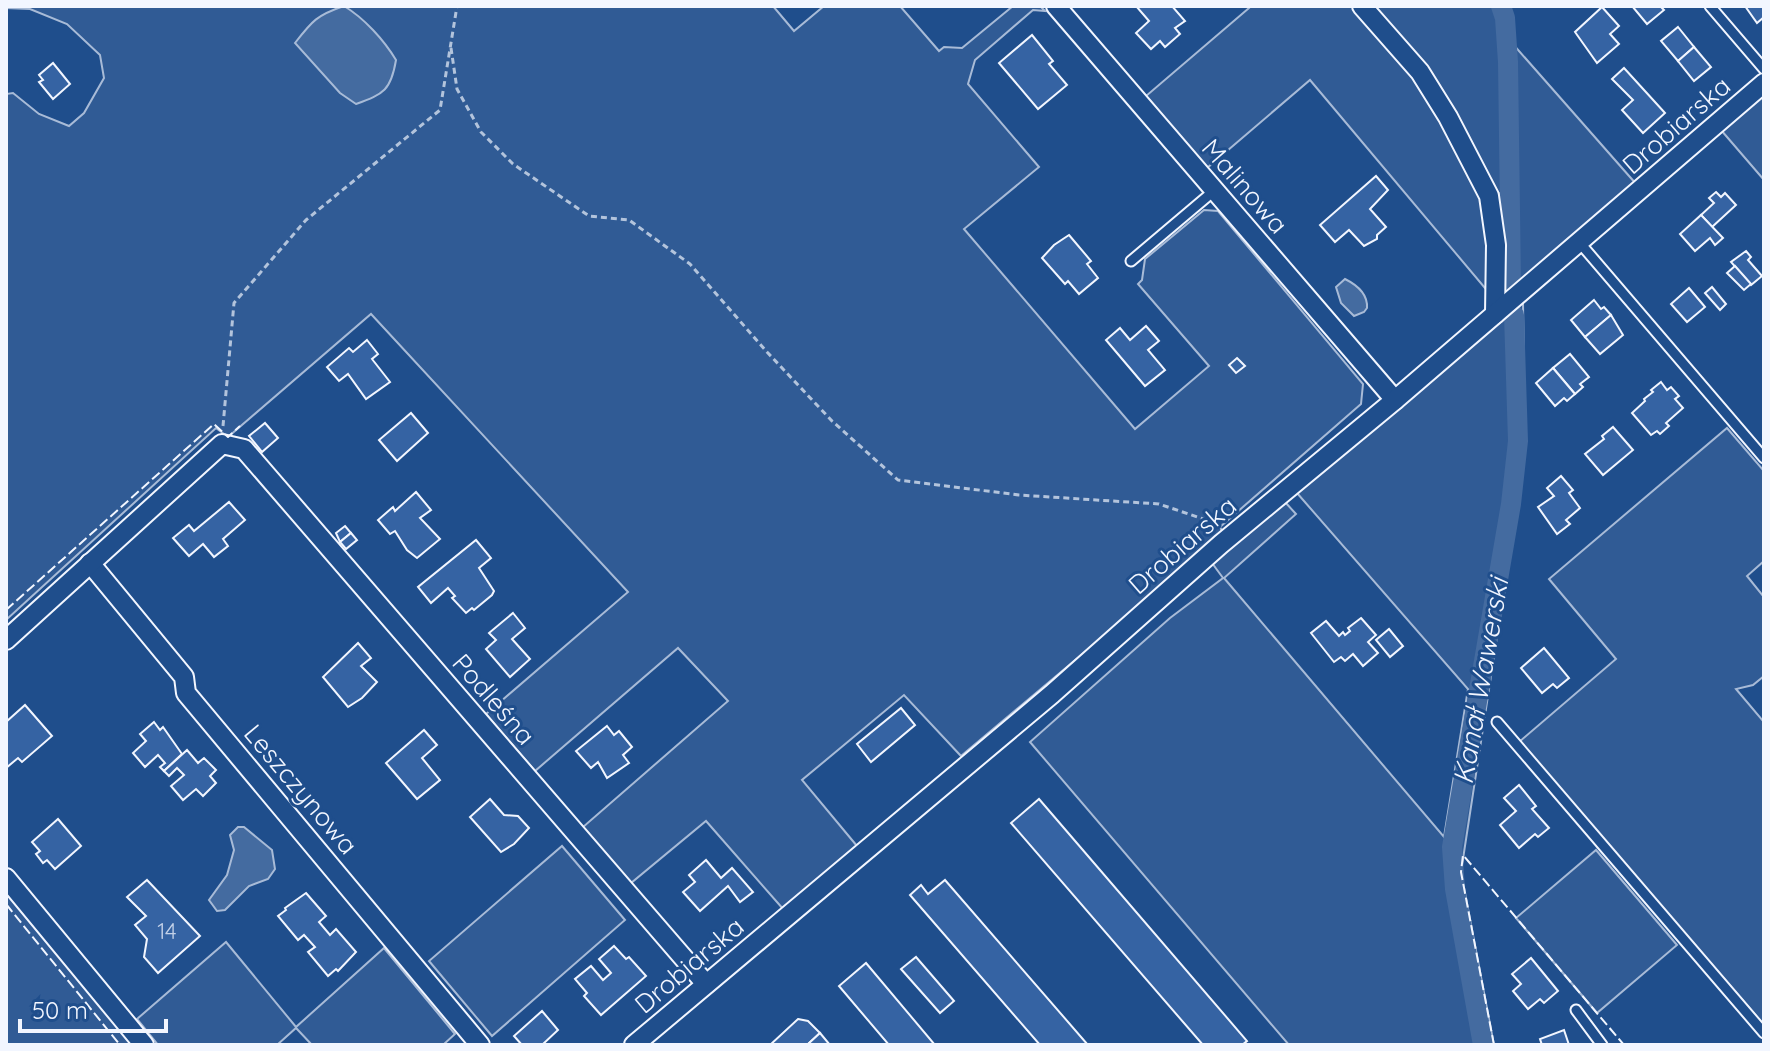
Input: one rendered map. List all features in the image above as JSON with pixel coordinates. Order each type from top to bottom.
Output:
[{"type":"street","name":"Malinowa","points":[[1056,6],[1395,400]]},
{"type":"street","points":[[1362,6],[1420,72],[1448,117],[1489,196],[1496,245],[1495,314]]},
{"type":"street","name":"Drobiarska","points":[[634,1045],[1052,694],[1237,531],[1395,400],[1764,83]]},
{"type":"street","name":"Podleśna","points":[[90,563],[222,444],[244,449],[706,984]]},
{"type":"street","points":[[6,640],[90,563]]},
{"type":"street","name":"Leszczynowa","points":[[90,563],[184,677],[186,693],[480,1045]]},
{"type":"street","points":[[6,878],[144,1045]]},
{"type":"lane","points":[[1710,6],[1764,69]]},
{"type":"lane","points":[[1131,261],[1215,190]]},
{"type":"lane","points":[[1579,242],[1764,458]]},
{"type":"lane","points":[[1497,722],[1764,1033]]},
{"type":"lane","points":[[1576,1010],[1602,1045]]},
{"type":"path","points":[[223,432],[234,303],[306,220],[440,110],[457,6]]},
{"type":"path","points":[[451,48],[457,89],[481,132],[513,164],[589,216],[629,220],[690,264],[832,421],[898,480],[1019,495],[1159,504],[1237,531]]},
{"type":"shaded area","points":[[6,6],[773,6],[794,31],[824,6],[900,6],[939,51],[944,47],[962,48],[1013,6],[1040,6],[1045,11],[1033,10],[975,60],[968,84],[1039,167],[964,229],[1135,429],[1209,366],[1138,284],[1142,280],[1145,259],[1204,210],[1218,211],[1363,384],[1361,404],[1220,527],[1224,535],[961,756],[904,695],[802,780],[857,846],[784,910],[706,821],[631,883],[583,827],[728,701],[678,648],[535,771],[486,714],[628,592],[371,314],[228,437],[216,428],[6,620],[6,94],[13,93],[39,114],[69,126],[84,113],[104,78],[100,55],[67,24],[30,9]]},
{"type":"shaded area","points":[[344,6],[373,30],[396,60],[392,78],[385,90],[356,104],[340,93],[295,43],[316,20]]},
{"type":"shaded area","points":[[1248,6],[1352,6],[1425,90],[1479,190],[1486,211],[1490,294],[1310,80],[1207,168],[1146,96]]},
{"type":"shaded area","points":[[1367,6],[1508,6],[1512,18],[1512,43],[1637,185],[1502,296],[1499,193],[1488,186]]},
{"type":"shaded area","points":[[1764,93],[1764,180],[1721,130]]},
{"type":"shaded area","points":[[1345,279],[1361,290],[1366,298],[1367,308],[1354,316],[1341,303],[1336,287]]},
{"type":"shaded area","points":[[1523,302],[1525,454],[1461,872],[1494,1045],[1289,1045],[1030,742],[1170,618],[1223,578],[1212,563],[1285,502],[1296,514],[1224,578],[1444,837],[1468,689],[1297,493]]},
{"type":"shaded area","points":[[1727,428],[1764,471],[1764,561],[1747,576],[1764,597],[1764,676],[1753,685],[1736,689],[1764,722],[1764,1025],[1519,742],[1616,659],[1549,579]]},
{"type":"shaded area","points":[[238,827],[244,827],[272,850],[275,869],[268,879],[249,886],[225,910],[217,911],[209,900],[227,875],[234,850],[230,835]]},
{"type":"shaded area","points":[[562,846],[625,920],[492,1036],[429,961]]},
{"type":"shaded area","points":[[1596,850],[1677,945],[1597,1013],[1516,918]]},
{"type":"shaded area","points":[[6,890],[134,1045],[6,1045]]},
{"type":"shaded area","points":[[226,942],[296,1027],[384,948],[455,1034],[443,1045],[312,1045],[296,1028],[277,1045],[158,1045],[137,1019]]},
{"type":"building","points":[[1136,6],[1172,6],[1185,21],[1175,28],[1180,34],[1165,47],[1160,41],[1151,49],[1136,33],[1149,21]]},
{"type":"building","points":[[1632,6],[1660,6],[1664,10],[1647,24]]},
{"type":"building","points":[[1745,6],[1764,6],[1764,17],[1757,23]]},
{"type":"building","points":[[1602,7],[1619,26],[1610,34],[1619,44],[1597,63],[1575,32]]},
{"type":"building","points":[[1678,27],[1694,47],[1678,61],[1661,41]]},
{"type":"building","points":[[1032,35],[1053,61],[1049,64],[1067,85],[1038,109],[999,63]]},
{"type":"building","points":[[1694,47],[1711,67],[1694,81],[1678,61]]},
{"type":"building","points":[[53,63],[70,84],[53,99],[39,82],[43,80],[39,75]]},
{"type":"building","points":[[1624,68],[1665,113],[1643,133],[1622,110],[1633,100],[1612,79]]},
{"type":"building","points":[[1376,176],[1388,190],[1370,209],[1386,227],[1377,239],[1364,246],[1349,230],[1335,242],[1320,225]]},
{"type":"building","points":[[1716,192],[1721,197],[1725,193],[1736,205],[1712,227],[1701,215],[1714,203],[1709,198]]},
{"type":"building","points":[[1701,215],[1723,238],[1715,245],[1710,238],[1695,251],[1680,234]]},
{"type":"building","points":[[1069,235],[1091,261],[1087,264],[1098,278],[1079,294],[1068,281],[1065,284],[1042,258]]},
{"type":"building","points":[[1746,251],[1751,257],[1748,260],[1762,276],[1751,285],[1731,262]]},
{"type":"building","points":[[1735,266],[1751,284],[1744,290],[1727,273]]},
{"type":"building","points":[[1712,287],[1726,304],[1720,310],[1705,293]]},
{"type":"building","points":[[1689,288],[1705,307],[1687,322],[1671,304]]},
{"type":"building","points":[[1594,300],[1611,315],[1585,337],[1571,320]]},
{"type":"building","points":[[1611,315],[1623,335],[1600,354],[1585,337]]},
{"type":"building","points":[[1146,326],[1159,341],[1148,350],[1165,370],[1145,386],[1106,340],[1120,328],[1130,340]]},
{"type":"building","points":[[367,340],[378,354],[372,359],[390,382],[366,399],[348,374],[339,381],[327,367],[349,348],[353,352]]},
{"type":"building","points":[[1570,354],[1589,377],[1580,384],[1583,387],[1575,394],[1553,368]]},
{"type":"building","points":[[1237,358],[1245,366],[1236,373],[1229,365]]},
{"type":"building","points":[[1553,368],[1575,394],[1555,406],[1536,383]]},
{"type":"building","points":[[1661,382],[1667,390],[1671,387],[1679,396],[1675,399],[1683,408],[1666,423],[1669,426],[1660,434],[1657,431],[1651,435],[1632,413]]},
{"type":"building","points":[[411,413],[428,433],[397,461],[379,440]]},
{"type":"building","points":[[265,423],[278,438],[262,452],[249,436]]},
{"type":"building","points":[[1613,427],[1633,450],[1603,475],[1585,454]]},
{"type":"building","points":[[1561,476],[1573,490],[1569,493],[1580,508],[1566,520],[1570,524],[1557,534],[1538,507],[1554,496],[1547,488]]},
{"type":"building","points":[[416,492],[431,510],[420,518],[440,539],[417,558],[407,550],[395,531],[390,534],[378,520],[393,507],[395,511]]},
{"type":"building","points":[[229,502],[245,520],[223,539],[228,546],[214,557],[203,544],[189,556],[173,538],[189,525],[194,531]]},
{"type":"building","points":[[345,526],[351,533],[340,542],[336,533]]},
{"type":"building","points":[[351,533],[357,540],[346,549],[340,542]]},
{"type":"building","points":[[476,540],[491,558],[479,568],[494,591],[492,595],[466,613],[452,598],[455,596],[448,588],[431,603],[418,587]]},
{"type":"building","points":[[513,613],[525,628],[512,639],[530,659],[510,677],[486,649],[496,640],[489,633]]},
{"type":"building","points":[[1361,618],[1376,635],[1368,642],[1378,653],[1363,666],[1353,654],[1345,661],[1341,657],[1334,662],[1311,633],[1326,621],[1339,636],[1343,632],[1345,635],[1350,631],[1348,628]]},
{"type":"building","points":[[1389,629],[1403,646],[1390,657],[1376,640]]},
{"type":"building","points":[[358,643],[371,658],[361,666],[377,682],[348,707],[323,677]]},
{"type":"building","points":[[1544,648],[1569,678],[1557,688],[1553,684],[1542,693],[1521,668]]},
{"type":"building","points":[[25,705],[52,736],[22,762],[18,758],[6,768],[6,722]]},
{"type":"building","points":[[901,708],[915,725],[871,762],[857,744]]},
{"type":"building","points":[[154,722],[160,730],[163,727],[182,754],[164,771],[160,767],[165,763],[158,755],[145,767],[133,753],[146,741],[140,734]]},
{"type":"building","points":[[607,726],[614,735],[619,731],[632,747],[623,755],[629,763],[607,778],[598,762],[591,768],[576,751]]},
{"type":"building","points":[[424,730],[437,745],[422,758],[440,780],[417,799],[386,763]]},
{"type":"building","points":[[187,750],[198,763],[204,758],[216,770],[210,776],[216,783],[203,796],[196,789],[183,800],[171,786],[184,775],[177,768],[169,776],[164,771]]},
{"type":"building","points":[[1519,785],[1536,806],[1532,809],[1549,828],[1538,837],[1535,834],[1519,848],[1500,825],[1516,811],[1504,798]]},
{"type":"building","points":[[490,799],[504,815],[518,816],[529,828],[501,852],[470,817]]},
{"type":"building","points":[[1039,799],[1247,1041],[1242,1045],[1203,1045],[1011,823]]},
{"type":"building","points":[[58,819],[81,846],[55,869],[47,860],[43,863],[36,854],[40,851],[32,842]]},
{"type":"building","points":[[706,860],[721,878],[732,868],[753,892],[740,902],[728,886],[700,911],[683,892],[695,882],[689,875]]},
{"type":"building","points":[[147,880],[200,936],[158,973],[144,957],[147,939],[135,925],[146,916],[127,897]]},
{"type":"building","points":[[945,880],[1088,1045],[1040,1045],[910,895],[921,885],[928,894]]},
{"type":"building","points":[[306,893],[326,916],[319,922],[330,935],[336,929],[356,952],[338,971],[336,969],[328,976],[308,952],[315,947],[304,935],[298,940],[278,916]]},
{"type":"building","points":[[614,946],[646,976],[601,1015],[584,996],[587,993],[575,979],[591,966],[603,980],[611,973],[599,959]]},
{"type":"building","points":[[916,957],[954,1001],[940,1013],[901,969]]},
{"type":"building","points":[[1531,958],[1558,991],[1544,1003],[1540,999],[1528,1009],[1513,991],[1521,984],[1512,974]]},
{"type":"building","points":[[866,963],[935,1045],[889,1045],[839,986]]},
{"type":"building","points":[[542,1011],[558,1030],[542,1045],[522,1045],[514,1036]]},
{"type":"building","points":[[798,1019],[808,1021],[820,1033],[807,1045],[770,1045]]},
{"type":"building","points":[[1564,1030],[1569,1045],[1542,1045],[1540,1039]]},
{"type":"building","points":[[820,1033],[830,1045],[807,1045]]},
{"type":"waterway","name":"Kanał Wawerski","points":[[1501,6],[1505,18],[1508,62],[1511,285]]},
{"type":"waterway","name":"Kanał Wawerski","points":[[1483,1045],[1455,889],[1452,847],[1511,504],[1518,441],[1514,315]]},
{"type":"fence","points":[[6,610],[214,424],[228,437],[240,426]]},
{"type":"fence","points":[[1494,1045],[1461,872],[1463,855],[1624,1045]]},
{"type":"fence","points":[[6,904],[120,1045]]}]
